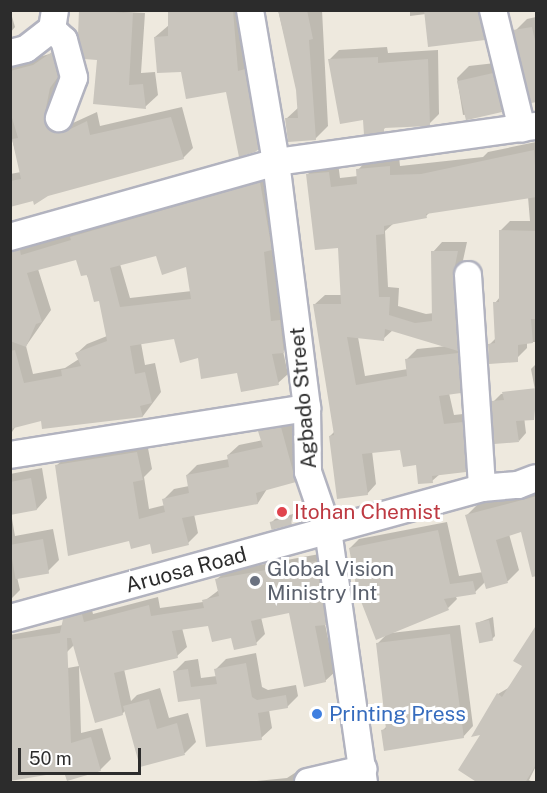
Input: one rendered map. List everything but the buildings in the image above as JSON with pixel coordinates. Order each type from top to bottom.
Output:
[{"type":"street","name":"Agbado Street","points":[[250,10],[276,162],[307,408],[308,472],[328,530],[363,776]]},
{"type":"street","points":[[10,237],[276,162],[529,128],[493,10]]},
{"type":"street","points":[[10,52],[26,49],[53,20],[64,40],[74,78],[58,118]]},
{"type":"street","points":[[468,274],[482,488]]},
{"type":"street","points":[[10,455],[307,408]]},
{"type":"street","name":"Aruosa Road","points":[[10,618],[482,488],[518,485],[537,478]]},
{"type":"street","points":[[308,783],[363,776]]},
{"type":"place","name":"Itohan Chemist","points":[[282,512]]},
{"type":"place","name":"Global Vision Ministry Int","points":[[255,581]]},
{"type":"place","name":"Printing Press","points":[[317,714]]}]
